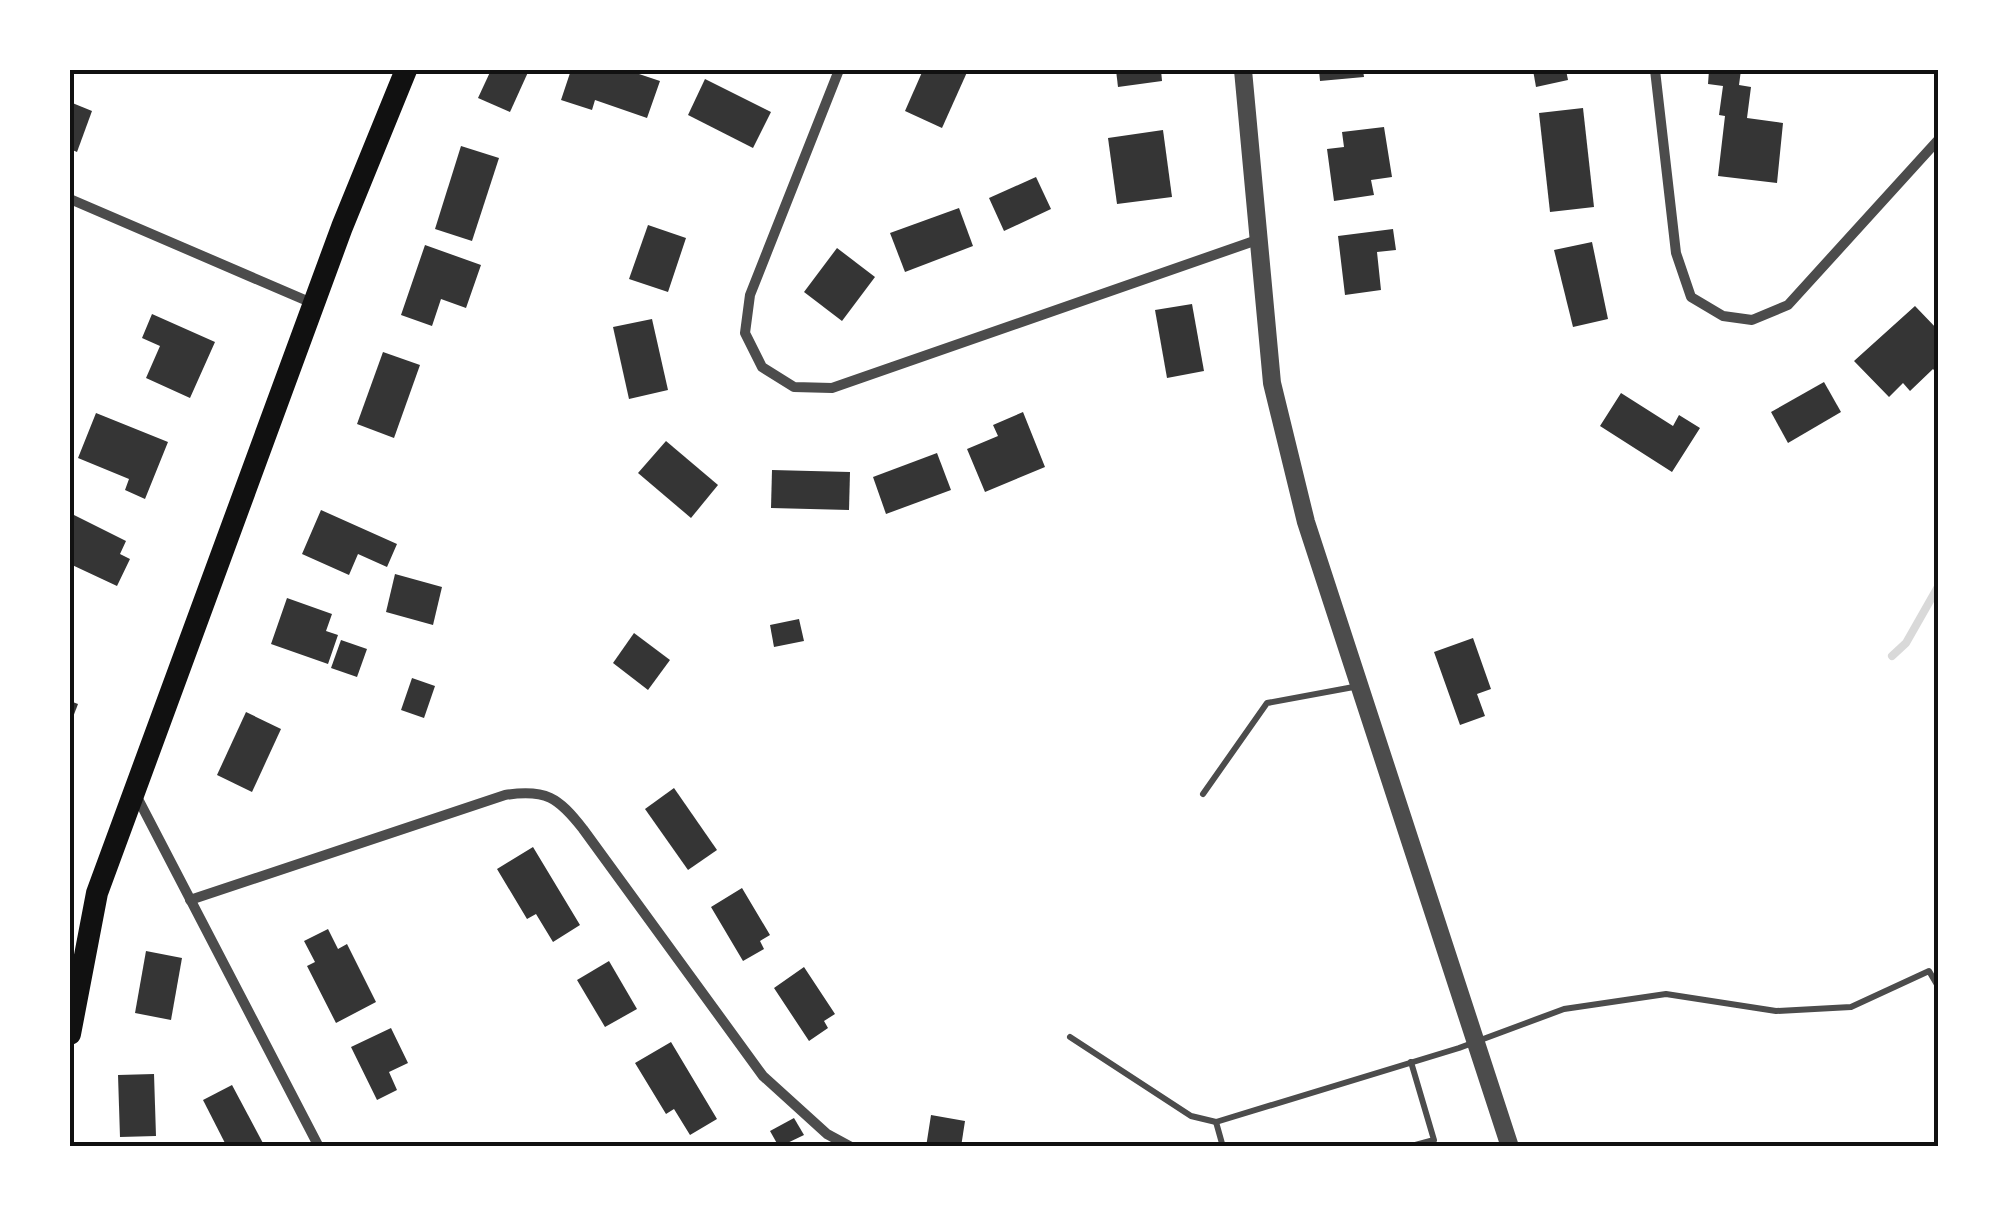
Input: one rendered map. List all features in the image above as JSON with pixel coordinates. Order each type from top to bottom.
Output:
[{"type":"main road","points":[[70,1034],[97,893],[313,303],[406,70]]},
{"type":"street","points":[[838,70],[750,295],[746,333],[762,367],[794,387],[832,388],[1257,240]]},
{"type":"street","points":[[1243,70],[1272,383],[1306,522],[1510,1147]]},
{"type":"street","points":[[1655,70],[1676,253],[1691,297],[1724,316],[1752,320],[1788,306],[1939,140]]},
{"type":"street","points":[[70,198],[313,303]]},
{"type":"street","points":[[133,790],[319,1147]]},
{"type":"street","points":[[190,900],[505,796],[528,792],[550,796],[583,829],[762,1076],[827,1134],[851,1147]]},
{"type":"lane","points":[[1202,794],[1266,703],[1360,686]]},
{"type":"lane","points":[[1070,1037],[1191,1116],[1216,1122],[1412,1062],[1564,1009],[1666,994],[1776,1011],[1851,1006],[1929,971],[1939,988]]},
{"type":"lane","points":[[1408,1147],[1434,1140],[1412,1062]]},
{"type":"lane","points":[[1216,1122],[1223,1147]]},
{"type":"building","points":[[491,70],[529,70],[510,112],[478,98]]},
{"type":"building","points":[[571,70],[627,70],[660,81],[647,118],[595,100],[592,110],[561,100]]},
{"type":"building","points":[[923,70],[968,70],[942,128],[905,111]]},
{"type":"building","points":[[1116,70],[1161,70],[1162,81],[1118,87]]},
{"type":"building","points":[[1319,70],[1363,70],[1364,77],[1320,81]]},
{"type":"building","points":[[1533,70],[1566,70],[1568,80],[1536,87]]},
{"type":"building","points":[[1709,70],[1741,70],[1739,85],[1751,87],[1747,118],[1783,123],[1777,183],[1718,176],[1725,116],[1719,115],[1723,86],[1708,84]]},
{"type":"building","points":[[705,79],[771,112],[753,148],[688,115]]},
{"type":"building","points":[[70,102],[92,111],[77,152],[70,149]]},
{"type":"building","points":[[1583,108],[1594,207],[1550,212],[1539,113]]},
{"type":"building","points":[[1384,127],[1392,177],[1371,180],[1374,195],[1334,201],[1327,149],[1344,147],[1342,132]]},
{"type":"building","points":[[1163,130],[1172,197],[1117,204],[1108,138]]},
{"type":"building","points":[[461,146],[499,158],[472,241],[435,229]]},
{"type":"building","points":[[1036,177],[1051,209],[1004,231],[989,198]]},
{"type":"building","points":[[959,208],[973,246],[905,272],[890,233]]},
{"type":"building","points":[[648,225],[686,238],[668,292],[629,279]]},
{"type":"building","points":[[1393,229],[1396,250],[1377,252],[1381,290],[1345,295],[1338,236]]},
{"type":"building","points":[[1592,242],[1608,319],[1573,327],[1554,250]]},
{"type":"building","points":[[425,245],[481,265],[466,308],[441,299],[432,326],[401,315]]},
{"type":"building","points":[[837,248],[875,277],[842,321],[804,292]]},
{"type":"building","points":[[1192,304],[1204,371],[1167,378],[1155,310]]},
{"type":"building","points":[[1915,306],[1939,331],[1939,376],[1933,369],[1910,391],[1903,383],[1889,397],[1854,361]]},
{"type":"building","points":[[152,314],[215,342],[190,398],[146,378],[160,346],[142,338]]},
{"type":"building","points":[[652,319],[668,390],[629,399],[613,327]]},
{"type":"building","points":[[383,352],[420,365],[394,438],[357,424]]},
{"type":"building","points":[[1824,382],[1841,412],[1788,443],[1771,412]]},
{"type":"building","points":[[1621,393],[1673,426],[1679,415],[1700,428],[1672,472],[1600,426]]},
{"type":"building","points":[[1023,412],[1045,467],[985,492],[967,449],[998,436],[993,425]]},
{"type":"building","points":[[96,413],[168,442],[145,499],[125,490],[129,479],[78,458]]},
{"type":"building","points":[[666,441],[718,485],[691,518],[638,473]]},
{"type":"building","points":[[937,453],[951,490],[886,514],[873,477]]},
{"type":"building","points":[[772,470],[850,472],[849,510],[771,508]]},
{"type":"building","points":[[321,510],[397,544],[387,567],[358,554],[349,575],[302,554]]},
{"type":"building","points":[[70,513],[126,541],[120,554],[130,559],[117,586],[70,564]]},
{"type":"building","points":[[395,574],[442,587],[433,625],[386,612]]},
{"type":"building","points":[[287,598],[332,614],[326,631],[338,635],[328,664],[271,644]]},
{"type":"building","points":[[799,619],[804,641],[774,647],[770,625]]},
{"type":"building","points":[[634,633],[670,660],[648,690],[613,663]]},
{"type":"building","points":[[1473,638],[1491,689],[1477,694],[1485,716],[1460,725],[1434,652]]},
{"type":"building","points":[[341,640],[367,649],[357,677],[331,668]]},
{"type":"building","points":[[412,678],[435,686],[424,718],[401,710]]},
{"type":"building","points":[[70,701],[78,704],[70,725]]},
{"type":"building","points":[[246,712],[281,729],[252,792],[217,775]]},
{"type":"building","points":[[674,788],[717,850],[688,870],[645,809]]},
{"type":"building","points":[[533,847],[580,925],[553,942],[536,914],[527,919],[497,869]]},
{"type":"building","points":[[742,888],[770,935],[760,941],[764,949],[743,961],[711,907]]},
{"type":"building","points":[[328,929],[338,949],[347,944],[376,1002],[336,1023],[307,966],[315,962],[304,941]]},
{"type":"building","points":[[146,951],[182,958],[171,1020],[135,1013]]},
{"type":"building","points":[[609,961],[637,1009],[605,1027],[577,980]]},
{"type":"building","points":[[804,967],[835,1014],[824,1021],[828,1028],[809,1041],[774,988]]},
{"type":"building","points":[[391,1028],[408,1063],[389,1072],[397,1090],[377,1100],[351,1047]]},
{"type":"building","points":[[671,1042],[717,1119],[690,1135],[674,1109],[666,1114],[635,1063]]},
{"type":"building","points":[[154,1074],[156,1136],[120,1137],[118,1075]]},
{"type":"building","points":[[232,1085],[265,1147],[227,1147],[203,1100]]},
{"type":"building","points":[[931,1115],[965,1121],[961,1147],[926,1147]]},
{"type":"building","points":[[794,1118],[804,1135],[779,1147],[770,1131]]},
{"type":"waterway","points":[[1892,656],[1906,643],[1939,585]]}]
